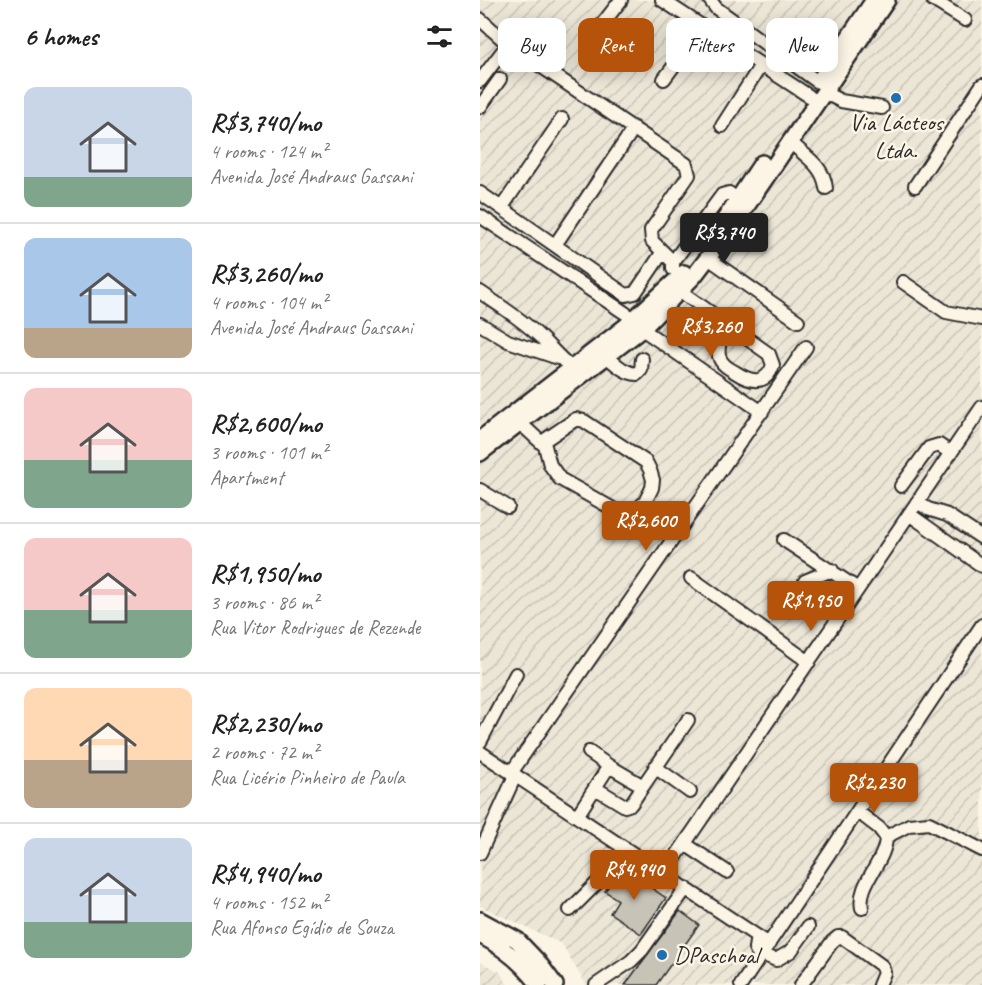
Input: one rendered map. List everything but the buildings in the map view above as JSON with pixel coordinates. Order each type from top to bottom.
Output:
[{"type":"main road","points":[[480,453],[520,423],[570,374],[606,356],[708,258],[874,0]]},
{"type":"main road","points":[[679,285],[714,236],[789,141],[816,93],[887,0]]},
{"type":"main road","points":[[480,440],[638,324]]},
{"type":"main road","points":[[480,920],[517,940],[538,962],[555,985]]},
{"type":"main road","points":[[480,935],[500,945],[534,977],[539,985]]},
{"type":"street","points":[[607,18],[621,0]]},
{"type":"street","points":[[662,0],[689,18]]},
{"type":"street","points":[[710,0],[716,8],[816,93]]},
{"type":"street","points":[[933,0],[965,20]]},
{"type":"street","points":[[480,19],[498,35]]},
{"type":"street","points":[[480,81],[498,57]]},
{"type":"street","points":[[754,60],[816,93],[841,101],[882,108]]},
{"type":"street","points":[[722,126],[761,65]]},
{"type":"street","points":[[550,72],[686,164],[689,175],[651,230],[652,241],[673,262]]},
{"type":"street","points":[[664,78],[669,72]]},
{"type":"street","points":[[480,107],[500,79]]},
{"type":"street","points":[[915,186],[982,85]]},
{"type":"street","points":[[502,207],[562,119]]},
{"type":"street","points":[[555,245],[634,128]]},
{"type":"street","points":[[789,141],[819,169],[825,179],[826,188]]},
{"type":"street","points":[[480,193],[626,295],[634,293],[662,253]]},
{"type":"street","points":[[726,323],[718,353],[724,365],[752,381],[767,376],[773,365],[769,354],[679,285],[673,270],[673,262],[722,195],[729,193],[742,203]]},
{"type":"street","points":[[480,216],[762,412]]},
{"type":"street","points":[[708,258],[798,321]]},
{"type":"street","points":[[903,282],[946,312],[982,319]]},
{"type":"street","points":[[480,292],[518,317],[546,342],[570,374]]},
{"type":"street","points":[[480,324],[508,341],[559,358]]},
{"type":"street","points":[[480,853],[513,774],[806,347]]},
{"type":"street","points":[[606,356],[633,374],[641,370],[642,359]]},
{"type":"street","points":[[664,874],[917,502],[980,415]]},
{"type":"street","points":[[520,423],[542,442],[548,451],[550,465],[560,479],[622,514],[633,513],[645,502],[652,488],[646,462],[584,421],[576,419],[542,442]]},
{"type":"street","points":[[901,486],[929,448],[939,445],[951,453]]},
{"type":"street","points":[[480,490],[508,507]]},
{"type":"street","points":[[917,502],[946,515],[982,538]]},
{"type":"street","points":[[909,514],[982,566]]},
{"type":"street","points":[[784,540],[858,589]]},
{"type":"street","points":[[805,581],[832,570]]},
{"type":"street","points":[[691,578],[808,662]]},
{"type":"street","points":[[741,985],[982,625]]},
{"type":"street","points":[[480,742],[516,674]]},
{"type":"street","points":[[595,788],[625,806],[631,804],[687,720]]},
{"type":"street","points":[[480,752],[769,944]]},
{"type":"street","points":[[589,752],[643,786]]},
{"type":"street","points":[[577,816],[609,766]]},
{"type":"street","points":[[656,767],[690,792]]},
{"type":"street","points":[[858,812],[879,828],[886,837],[884,849],[861,896],[861,908]]},
{"type":"street","points":[[886,837],[909,825],[928,823],[982,850]]},
{"type":"street","points":[[685,844],[727,872]]},
{"type":"street","points":[[570,910],[606,874],[625,848]]},
{"type":"street","points":[[596,985],[631,961],[642,950],[686,888]]},
{"type":"street","points":[[757,936],[755,948],[762,955],[776,960],[791,951],[808,927]]},
{"type":"street","points":[[801,985],[838,937],[842,937],[882,966],[884,973],[879,985]]},
{"type":"shaded area","points":[[480,0],[982,0],[982,985],[586,985],[562,944],[480,906]]},
{"type":"shaded area","points":[[480,962],[500,972],[508,985],[480,985]]},
{"type":"place","name":"Via Lácteos Ltda.","points":[[896,98]]},
{"type":"place","name":"DPaschoal","points":[[662,955]]}]
